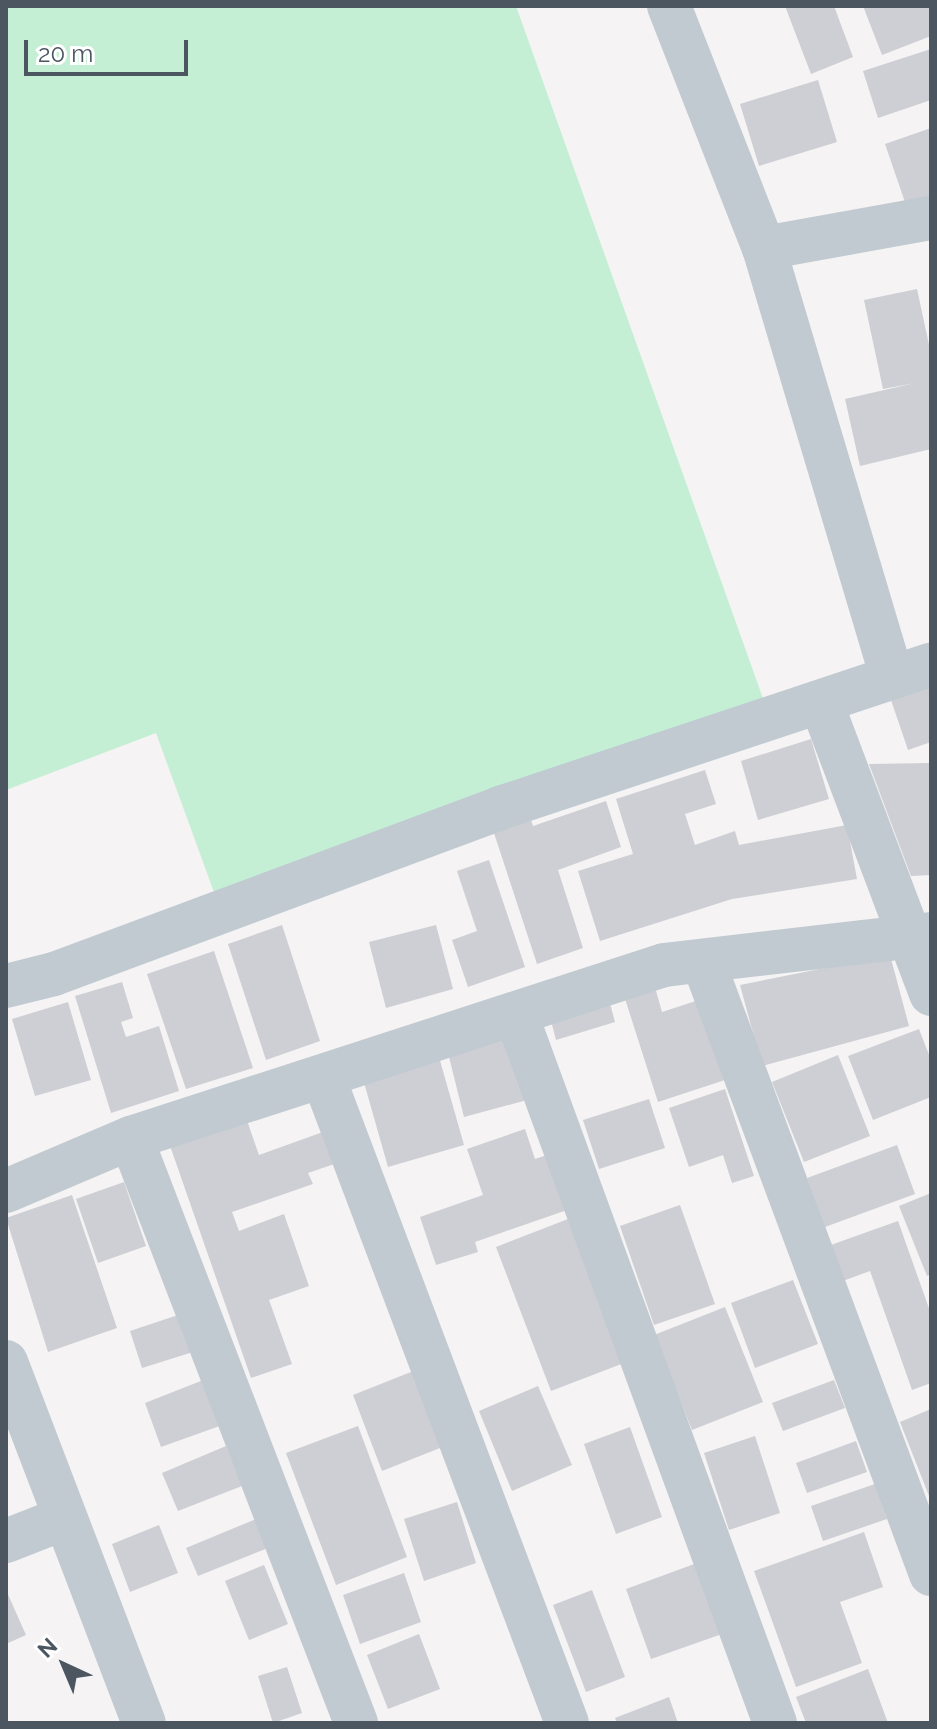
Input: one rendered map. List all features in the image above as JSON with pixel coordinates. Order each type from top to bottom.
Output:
[{"type":"street","points":[[6,986],[54,974],[500,808],[822,705],[912,671],[764,248],[669,6]]},
{"type":"street","points":[[764,248],[931,218]]},
{"type":"street","points":[[822,705],[920,934],[931,994]]},
{"type":"street","points":[[6,1191],[131,1138],[517,1017],[664,965],[920,934]]},
{"type":"street","points":[[703,961],[931,1574]]},
{"type":"street","points":[[517,1017],[775,1723]]},
{"type":"street","points":[[324,1079],[567,1723]]},
{"type":"street","points":[[131,1138],[356,1723]]},
{"type":"street","points":[[6,1362],[144,1723]]},
{"type":"street","points":[[6,1541],[65,1518]]},
{"type":"green space","points":[[6,6],[516,6],[771,721],[215,895],[156,733],[6,790]]},
{"type":"building","points":[[785,6],[834,6],[853,57],[811,74]]},
{"type":"building","points":[[863,6],[931,6],[931,36],[882,55]]},
{"type":"building","points":[[931,49],[931,100],[878,118],[863,71]]},
{"type":"building","points":[[818,80],[837,142],[759,166],[740,104]]},
{"type":"building","points":[[931,128],[931,200],[907,208],[885,144]]},
{"type":"building","points":[[917,289],[931,354],[931,449],[860,466],[845,399],[915,383],[883,389],[864,300]]},
{"type":"building","points":[[931,686],[931,742],[908,750],[891,700]]},
{"type":"building","points":[[811,739],[829,799],[758,820],[741,761]]},
{"type":"building","points":[[931,763],[931,875],[911,876],[869,764]]},
{"type":"building","points":[[705,770],[716,804],[685,814],[695,845],[735,831],[739,845],[847,825],[857,879],[732,899],[600,941],[578,871],[633,854],[616,799]]},
{"type":"building","points":[[606,801],[621,847],[558,870],[583,948],[537,964],[491,824],[528,811],[533,826]]},
{"type":"building","points":[[489,860],[525,967],[468,987],[452,940],[477,931],[457,871]]},
{"type":"building","points":[[282,925],[320,1041],[266,1060],[228,944]]},
{"type":"building","points":[[436,925],[453,989],[386,1008],[369,942]]},
{"type":"building","points":[[214,951],[253,1068],[186,1089],[147,974]]},
{"type":"building","points":[[890,955],[909,1026],[762,1066],[740,985]]},
{"type":"building","points":[[651,973],[662,1012],[702,999],[728,1079],[658,1102],[620,983]]},
{"type":"building","points":[[122,982],[133,1018],[121,1022],[126,1037],[159,1026],[179,1091],[111,1113],[75,996]]},
{"type":"building","points":[[607,992],[615,1022],[556,1040],[548,1009]]},
{"type":"building","points":[[68,1002],[91,1080],[35,1096],[12,1019]]},
{"type":"building","points":[[509,1029],[527,1100],[464,1117],[446,1045]]},
{"type":"building","points":[[919,1029],[931,1060],[931,1097],[873,1120],[848,1056]]},
{"type":"building","points":[[437,1050],[464,1145],[388,1167],[361,1072]]},
{"type":"building","points":[[838,1055],[870,1136],[804,1162],[772,1082]]},
{"type":"building","points":[[725,1089],[754,1176],[732,1183],[723,1155],[689,1167],[669,1108]]},
{"type":"building","points":[[649,1099],[665,1148],[599,1169],[583,1120]]},
{"type":"building","points":[[244,1112],[259,1155],[334,1128],[346,1160],[308,1173],[313,1184],[232,1212],[239,1231],[284,1214],[309,1286],[269,1300],[292,1364],[251,1378],[168,1140]]},
{"type":"building","points":[[525,1129],[535,1159],[547,1155],[567,1210],[475,1242],[478,1252],[436,1265],[420,1217],[483,1195],[467,1149]]},
{"type":"building","points":[[897,1145],[915,1194],[825,1227],[807,1178]]},
{"type":"building","points":[[124,1182],[146,1246],[98,1263],[76,1199]]},
{"type":"building","points":[[931,1193],[931,1274],[927,1276],[899,1206]]},
{"type":"building","points":[[72,1195],[117,1328],[48,1352],[6,1218]]},
{"type":"building","points":[[680,1205],[715,1304],[654,1325],[620,1226]]},
{"type":"building","points":[[568,1219],[624,1363],[551,1391],[496,1247]]},
{"type":"building","points":[[898,1221],[931,1314],[931,1383],[912,1390],[870,1271],[840,1282],[828,1246]]},
{"type":"building","points":[[793,1280],[818,1344],[755,1368],[731,1303]]},
{"type":"building","points":[[725,1307],[763,1402],[692,1430],[654,1335]]},
{"type":"building","points":[[181,1314],[193,1352],[142,1368],[130,1331]]},
{"type":"building","points":[[421,1368],[450,1444],[382,1471],[353,1395]]},
{"type":"building","points":[[211,1377],[228,1423],[161,1447],[145,1403]]},
{"type":"building","points":[[834,1380],[845,1408],[783,1431],[772,1403]]},
{"type":"building","points":[[538,1386],[572,1465],[512,1491],[479,1411]]},
{"type":"building","points":[[931,1409],[931,1501],[900,1422]]},
{"type":"building","points":[[358,1426],[407,1557],[336,1585],[286,1453]]},
{"type":"building","points":[[630,1427],[662,1517],[616,1534],[584,1444]]},
{"type":"building","points":[[755,1436],[780,1513],[729,1530],[704,1453]]},
{"type":"building","points":[[856,1441],[867,1472],[807,1493],[796,1463]]},
{"type":"building","points":[[226,1446],[242,1486],[178,1511],[162,1473]]},
{"type":"building","points":[[875,1484],[887,1519],[823,1541],[811,1506]]},
{"type":"building","points":[[457,1502],[476,1563],[424,1581],[404,1519]]},
{"type":"building","points":[[256,1519],[268,1548],[198,1576],[186,1548]]},
{"type":"building","points":[[159,1525],[178,1573],[130,1592],[112,1544]]},
{"type":"building","points":[[864,1532],[883,1587],[840,1602],[862,1663],[796,1687],[754,1571]]},
{"type":"building","points":[[697,1563],[722,1634],[651,1659],[626,1589]]},
{"type":"building","points":[[264,1565],[288,1624],[249,1640],[225,1581]]},
{"type":"building","points":[[404,1573],[421,1622],[360,1644],[343,1595]]},
{"type":"building","points":[[6,1590],[26,1635],[6,1644]]},
{"type":"building","points":[[592,1590],[625,1677],[586,1692],[553,1605]]},
{"type":"building","points":[[419,1634],[440,1689],[388,1709],[367,1655]]},
{"type":"building","points":[[287,1667],[302,1713],[273,1723],[258,1676]]},
{"type":"building","points":[[868,1669],[888,1723],[806,1723],[796,1697]]},
{"type":"building","points":[[669,1697],[678,1723],[617,1723],[615,1718]]}]
